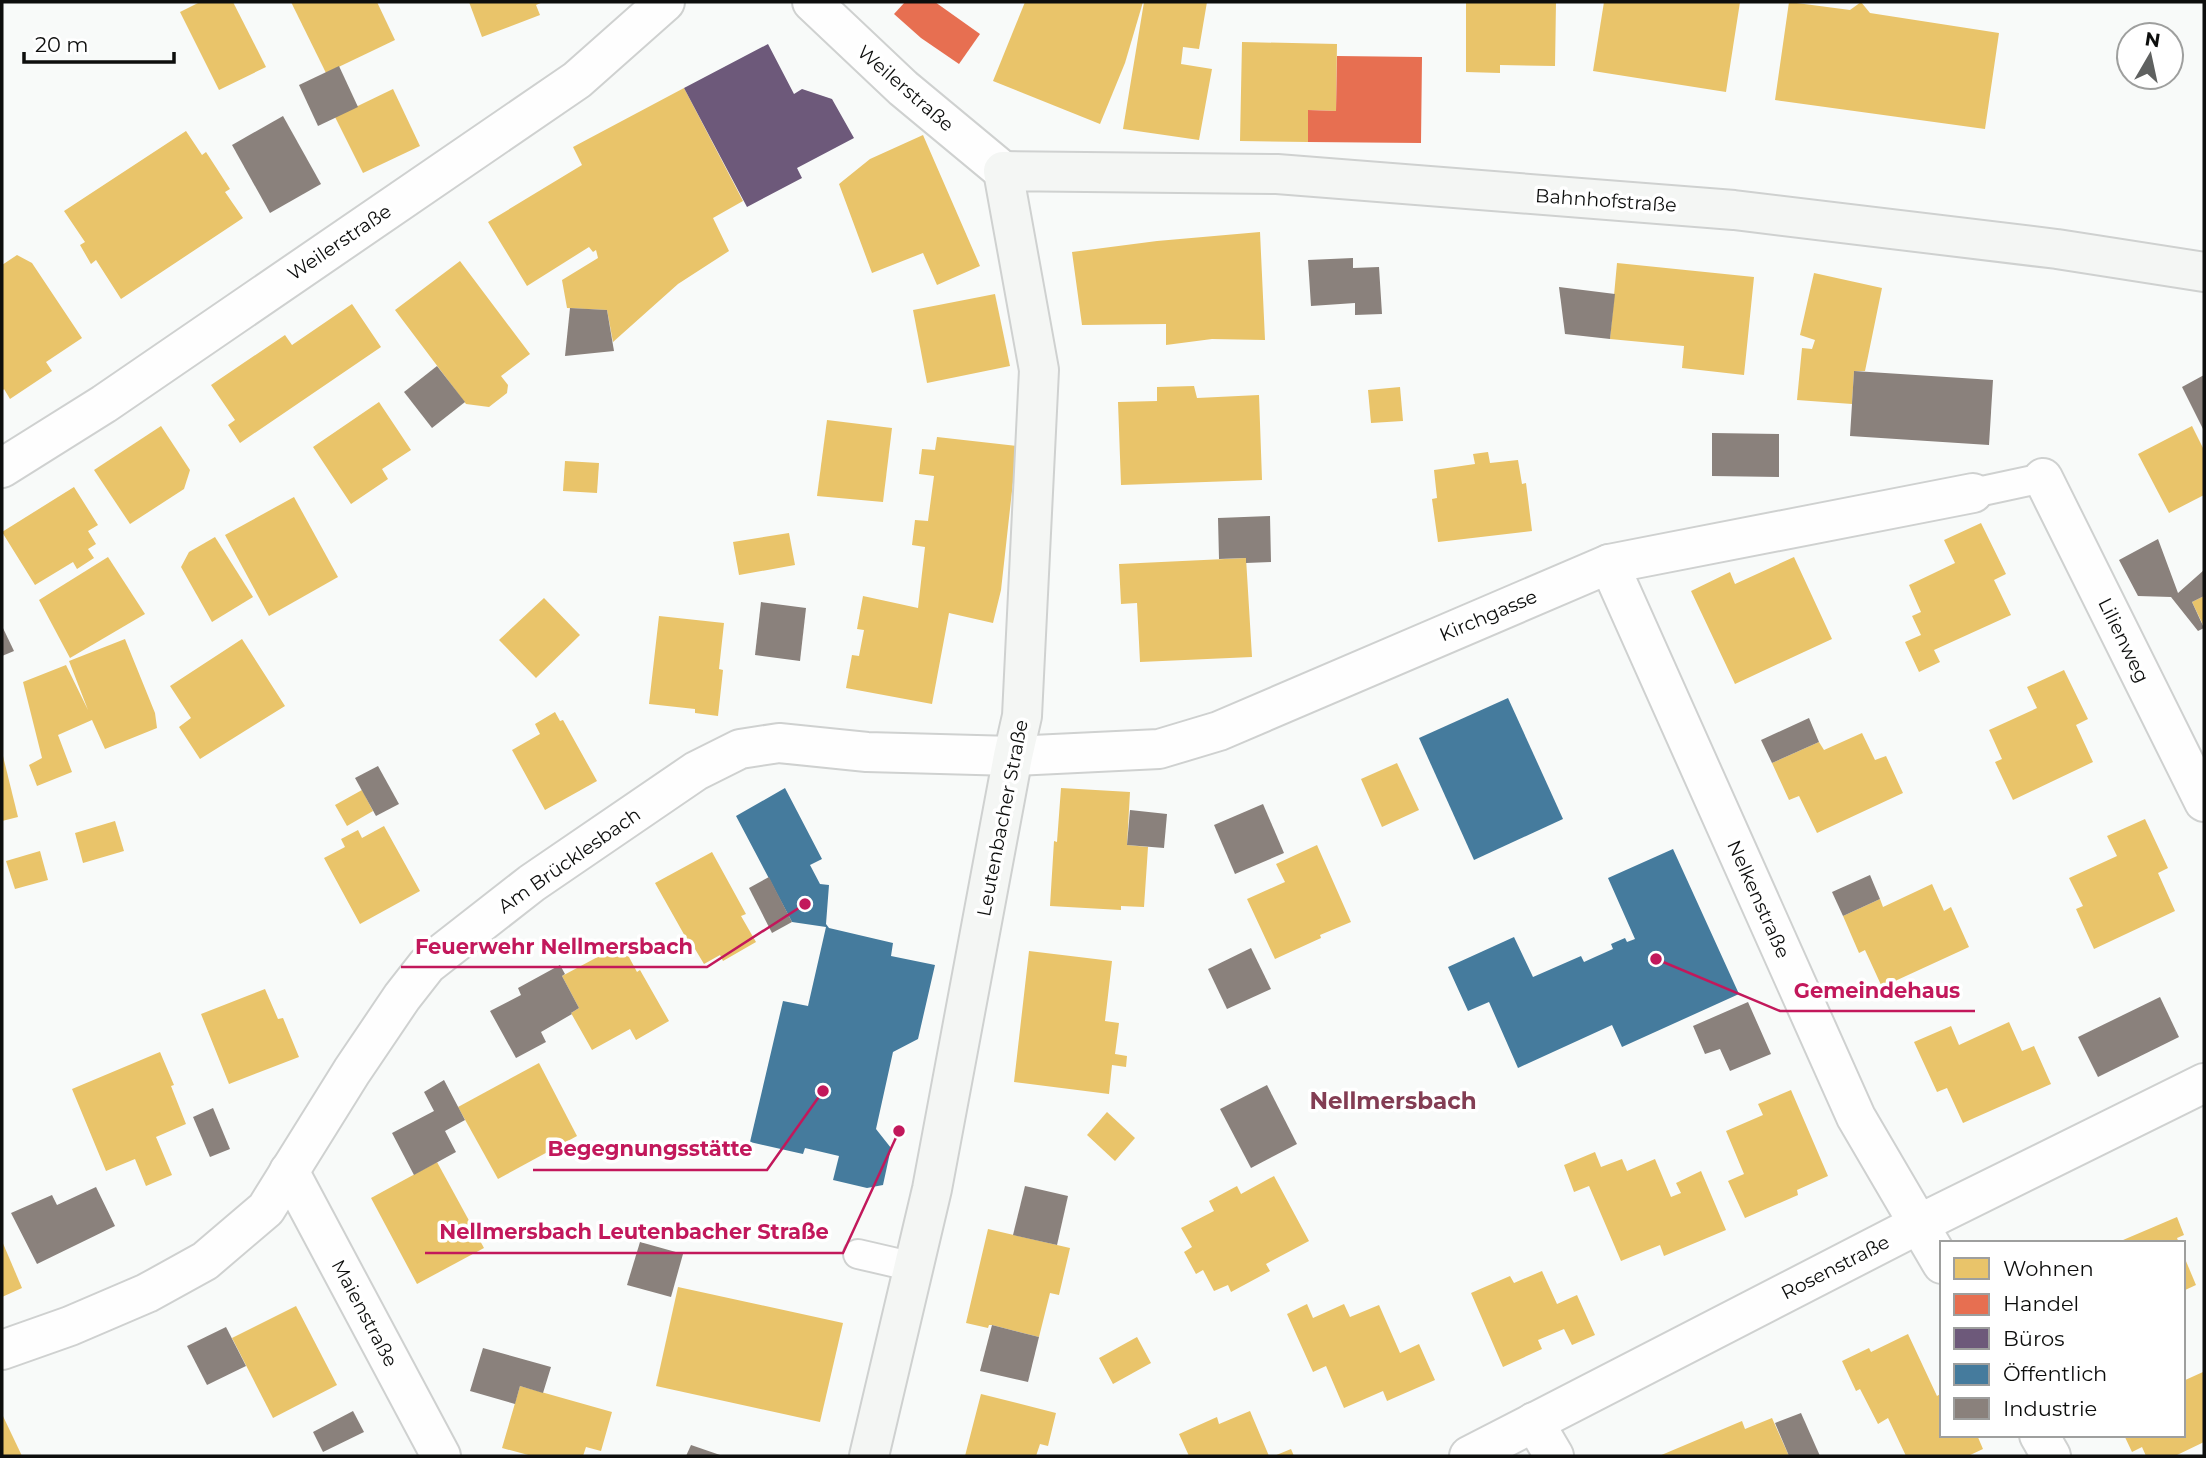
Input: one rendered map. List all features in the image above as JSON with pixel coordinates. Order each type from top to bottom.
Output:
[{"type":"street","name":"Weilerstraße","points":[[2,468],[104,404],[577,79],[665,2]]},
{"type":"street","name":"Weilerstraße","points":[[812,2],[903,88],[1003,171]]},
{"type":"street","name":"Bahnhofstraße","points":[[1003,171],[1277,174],[1734,209],[2057,249],[2204,272]]},
{"type":"street","name":"Leutenbacher Straße","points":[[869,1456],[944,1130],[1022,716],[1039,370],[1003,171]]},
{"type":"street","name":"Lilienweg","points":[[2043,478],[2204,802]]},
{"type":"street","name":"Kirchgasse","points":[[1013,756],[1159,749],[1219,731],[1609,564],[1973,493]]},
{"type":"street","name":"Nelkenstraße","points":[[1609,564],[1856,1117],[1940,1261]]},
{"type":"street","name":"Am Brücklesbach","points":[[2,1350],[70,1326],[147,1293],[205,1261],[265,1209],[395,1007],[427,965],[532,883],[696,771],[740,750],[779,743],[867,752],[1013,756]]},
{"type":"street","name":"Rosenstraße","points":[[1469,1456],[1919,1224],[2204,1083]]},
{"type":"street","name":"Maienstraße","points":[[289,1171],[441,1456]]},
{"type":"street","points":[[1534,1422],[1554,1456]]},
{"type":"street","points":[[2040,1437],[2051,1456]]},
{"type":"lane","points":[[1973,493],[2043,478]]},
{"type":"lane","points":[[858,1254],[914,1267]]},
{"type":"building: Wohnen","points":[[200,2],[233,2],[266,67],[219,90],[180,12]]},
{"type":"building: Wohnen","points":[[291,2],[377,2],[395,40],[326,73]]},
{"type":"building: Wohnen","points":[[469,2],[543,2],[536,5],[540,15],[482,37]]},
{"type":"building: Wohnen","points":[[1025,2],[1143,2],[1125,63],[1100,124],[993,81]]},
{"type":"building: Wohnen","points":[[1144,2],[1207,2],[1199,49],[1183,47],[1181,64],[1212,69],[1199,140],[1123,129]]},
{"type":"building: Wohnen","points":[[1466,2],[1556,2],[1555,66],[1500,65],[1500,73],[1466,72]]},
{"type":"building: Wohnen","points":[[1604,2],[1740,2],[1726,92],[1593,71]]},
{"type":"building: Wohnen","points":[[1789,2],[1850,10],[1861,2],[1870,13],[1999,33],[1985,129],[1775,100]]},
{"type":"building: Wohnen","points":[[1242,42],[1337,44],[1336,111],[1308,110],[1308,142],[1240,141]]},
{"type":"building: Wohnen","points":[[684,88],[743,201],[713,218],[729,251],[678,284],[613,342],[607,310],[567,308],[562,280],[598,258],[596,250],[593,252],[589,247],[527,286],[488,222],[582,165],[573,147]]},
{"type":"building: Wohnen","points":[[393,89],[420,146],[363,173],[335,117]]},
{"type":"building: Wohnen","points":[[186,131],[202,155],[206,152],[230,189],[225,192],[243,218],[121,299],[96,260],[91,264],[80,245],[85,242],[64,211]]},
{"type":"building: Wohnen","points":[[923,135],[980,266],[937,285],[923,253],[872,273],[839,184],[870,159]]},
{"type":"building: Wohnen","points":[[1260,232],[1265,340],[1212,339],[1166,345],[1166,324],[1082,325],[1072,252]]},
{"type":"building: Wohnen","points":[[17,255],[32,263],[82,338],[46,362],[52,371],[10,399],[4,389],[2,391],[2,265]]},
{"type":"building: Wohnen","points":[[460,261],[530,354],[501,376],[508,385],[507,393],[489,407],[466,404],[395,310]]},
{"type":"building: Wohnen","points":[[1617,263],[1754,277],[1744,375],[1682,368],[1684,346],[1610,339]]},
{"type":"building: Wohnen","points":[[1814,273],[1882,288],[1865,371],[1854,371],[1852,404],[1797,400],[1802,348],[1812,349],[1815,340],[1800,335]]},
{"type":"building: Wohnen","points":[[995,294],[1010,366],[927,383],[913,310]]},
{"type":"building: Wohnen","points":[[352,304],[381,347],[240,443],[228,425],[235,420],[211,385],[285,335],[292,345]]},
{"type":"building: Wohnen","points":[[1194,386],[1197,398],[1259,395],[1262,480],[1121,485],[1118,402],[1157,401],[1157,387]]},
{"type":"building: Wohnen","points":[[1400,387],[1403,421],[1371,423],[1368,390]]},
{"type":"building: Wohnen","points":[[379,402],[411,450],[382,469],[388,479],[351,504],[313,447]]},
{"type":"building: Wohnen","points":[[827,420],[892,428],[883,502],[817,496]]},
{"type":"building: Wohnen","points":[[161,426],[190,470],[184,489],[130,524],[94,470]]},
{"type":"building: Wohnen","points":[[2192,426],[2204,450],[2204,495],[2169,513],[2138,454]]},
{"type":"building: Wohnen","points":[[937,437],[1017,446],[1001,590],[993,623],[949,613],[932,704],[846,688],[852,655],[859,656],[864,630],[857,629],[863,596],[918,608],[925,547],[912,545],[915,520],[928,521],[934,476],[919,474],[922,449],[935,450]]},
{"type":"building: Wohnen","points":[[1488,452],[1490,463],[1518,460],[1522,484],[1526,483],[1532,531],[1438,542],[1432,499],[1437,498],[1434,470],[1475,464],[1473,454]]},
{"type":"building: Wohnen","points":[[565,461],[599,463],[597,493],[563,491]]},
{"type":"building: Wohnen","points":[[74,487],[98,525],[88,531],[96,544],[88,549],[94,558],[77,569],[73,562],[35,585],[2,532]]},
{"type":"building: Wohnen","points":[[294,497],[338,577],[269,616],[225,535]]},
{"type":"building: Wohnen","points":[[1981,523],[2006,574],[1994,580],[2011,615],[1934,650],[1940,662],[1919,672],[1905,642],[1921,635],[1912,616],[1921,612],[1909,585],[1955,563],[1944,540]]},
{"type":"building: Wohnen","points":[[789,533],[795,565],[739,575],[733,542]]},
{"type":"building: Wohnen","points":[[215,537],[253,597],[212,622],[181,567],[189,552]]},
{"type":"building: Wohnen","points":[[108,557],[145,614],[70,658],[39,600]]},
{"type":"building: Wohnen","points":[[1794,557],[1832,639],[1735,684],[1691,591],[1730,572],[1735,584]]},
{"type":"building: Wohnen","points":[[1246,558],[1252,657],[1140,662],[1137,603],[1121,604],[1119,564]]},
{"type":"building: Wohnen","points":[[2204,596],[2204,627],[2192,602]]},
{"type":"building: Wohnen","points":[[544,598],[580,635],[536,678],[499,640]]},
{"type":"building: Wohnen","points":[[659,616],[724,623],[718,716],[695,713],[695,709],[649,704]]},
{"type":"building: Wohnen","points":[[125,639],[155,713],[157,728],[105,749],[92,720],[58,735],[72,772],[37,786],[29,765],[42,758],[23,682],[66,665],[88,710],[69,661]]},
{"type":"building: Wohnen","points":[[242,639],[285,706],[200,759],[179,727],[191,718],[170,686]]},
{"type":"building: Wohnen","points":[[2064,670],[2088,719],[2076,725],[2093,762],[2013,800],[1995,762],[2002,759],[1989,730],[2037,708],[2027,687]]},
{"type":"building: Wohnen","points":[[555,712],[560,721],[563,720],[597,781],[545,810],[512,750],[540,734],[535,724]]},
{"type":"building: Wohnen","points":[[1862,733],[1875,760],[1886,756],[1903,793],[1817,833],[1799,796],[1789,800],[1772,763],[1819,742],[1824,750]]},
{"type":"building: Wohnen","points":[[2,752],[18,817],[2,821]]},
{"type":"building: Wohnen","points":[[1397,763],[1419,810],[1382,827],[1361,779]]},
{"type":"building: Wohnen","points":[[1061,788],[1130,792],[1127,845],[1148,847],[1144,907],[1121,906],[1121,910],[1050,906]]},
{"type":"building: Wohnen","points":[[362,790],[373,811],[347,826],[335,805]]},
{"type":"building: Wohnen","points":[[2145,819],[2168,868],[2158,873],[2175,911],[2094,949],[2076,909],[2083,906],[2069,878],[2117,856],[2107,836]]},
{"type":"building: Wohnen","points":[[115,821],[124,851],[83,863],[75,833]]},
{"type":"building: Wohnen","points":[[384,826],[420,891],[360,924],[324,858],[345,847],[341,839],[358,830],[362,838]]},
{"type":"building: Wohnen","points":[[1317,845],[1351,922],[1275,959],[1247,899],[1285,882],[1276,864]]},
{"type":"building: Wohnen","points":[[40,851],[48,880],[15,889],[6,861]]},
{"type":"building: Wohnen","points":[[712,852],[746,914],[741,916],[756,942],[723,961],[720,955],[704,964],[692,944],[690,945],[655,883]]},
{"type":"building: Wohnen","points":[[1932,884],[1944,911],[1951,907],[1969,947],[1882,987],[1865,950],[1859,953],[1843,916],[1880,899],[1883,907]]},
{"type":"building: Wohnen","points":[[622,944],[669,1021],[636,1040],[630,1029],[592,1050],[571,1013],[579,1008],[562,976]]},
{"type":"building: Wohnen","points":[[1029,951],[1112,961],[1105,1021],[1119,1023],[1115,1054],[1127,1056],[1126,1067],[1112,1065],[1109,1094],[1014,1082]]},
{"type":"building: Wohnen","points":[[265,989],[278,1019],[283,1018],[299,1057],[229,1084],[201,1014]]},
{"type":"building: Wohnen","points":[[2009,1022],[2022,1051],[2034,1046],[2051,1084],[1963,1123],[1947,1088],[1937,1092],[1914,1042],[1951,1026],[1959,1045]]},
{"type":"building: Wohnen","points":[[160,1052],[186,1124],[156,1137],[172,1175],[146,1186],[135,1159],[106,1171],[72,1089]]},
{"type":"building: Wohnen","points":[[539,1063],[577,1136],[498,1179],[458,1107]]},
{"type":"building: Wohnen","points":[[1791,1090],[1828,1176],[1797,1190],[1798,1195],[1745,1218],[1728,1181],[1744,1174],[1726,1131],[1763,1115],[1758,1104]]},
{"type":"building: Wohnen","points":[[1107,1112],[1135,1138],[1115,1161],[1087,1135]]},
{"type":"building: Wohnen","points":[[1595,1152],[1601,1167],[1622,1159],[1627,1171],[1655,1159],[1671,1197],[1681,1193],[1676,1183],[1701,1171],[1726,1230],[1664,1256],[1660,1245],[1621,1261],[1589,1186],[1574,1192],[1564,1165]]},
{"type":"building: Wohnen","points":[[437,1162],[484,1248],[417,1284],[371,1198]]},
{"type":"building: Wohnen","points":[[1274,1176],[1309,1241],[1266,1264],[1270,1271],[1231,1292],[1228,1285],[1214,1291],[1203,1270],[1196,1274],[1184,1252],[1192,1247],[1181,1228],[1214,1211],[1209,1201],[1237,1186],[1241,1194]]},
{"type":"building: Wohnen","points":[[2177,1217],[2184,1235],[2177,1238],[2178,1241],[2121,1241]]},
{"type":"building: Wohnen","points":[[988,1229],[1070,1248],[1059,1295],[1050,1293],[1039,1337],[992,1325],[988,1328],[966,1323]]},
{"type":"building: Wohnen","points":[[2,1241],[22,1288],[2,1297]]},
{"type":"building: Wohnen","points":[[2185,1259],[2196,1285],[2185,1290]]},
{"type":"building: Wohnen","points":[[1542,1271],[1557,1304],[1577,1295],[1595,1335],[1572,1345],[1564,1329],[1538,1340],[1542,1349],[1503,1367],[1471,1293],[1510,1276],[1514,1283]]},
{"type":"building: Wohnen","points":[[678,1287],[843,1323],[820,1422],[656,1386]]},
{"type":"building: Wohnen","points":[[1307,1304],[1313,1318],[1344,1304],[1350,1317],[1379,1305],[1400,1353],[1419,1344],[1435,1380],[1387,1401],[1383,1391],[1344,1408],[1326,1366],[1313,1372],[1287,1314]]},
{"type":"building: Wohnen","points":[[296,1306],[337,1385],[273,1418],[232,1338]]},
{"type":"building: Wohnen","points":[[1908,1334],[1937,1396],[1940,1394],[1940,1437],[1978,1437],[1983,1449],[1968,1456],[1906,1456],[1888,1418],[1878,1424],[1860,1389],[1856,1391],[1842,1361],[1869,1348],[1871,1352]]},
{"type":"building: Wohnen","points":[[1137,1337],[1151,1363],[1113,1384],[1099,1358]]},
{"type":"building: Wohnen","points":[[2203,1372],[2204,1442],[2175,1456],[2146,1456],[2142,1447],[2132,1452],[2125,1437],[2185,1437],[2185,1380]]},
{"type":"building: Wohnen","points":[[520,1386],[612,1412],[601,1451],[586,1447],[583,1456],[532,1456],[502,1448]]},
{"type":"building: Wohnen","points":[[981,1394],[1056,1413],[1048,1446],[1040,1444],[1036,1456],[965,1456]]},
{"type":"building: Wohnen","points":[[1250,1411],[1269,1456],[1189,1456],[1179,1434],[1217,1417],[1219,1424]]},
{"type":"building: Wohnen","points":[[2,1414],[22,1456],[2,1456]]},
{"type":"building: Wohnen","points":[[1772,1418],[1789,1456],[1659,1456],[1742,1421],[1745,1429]]},
{"type":"building: Wohnen","points":[[1291,1449],[1294,1456],[1274,1456]]},
{"type":"building: Handel","points":[[905,2],[935,2],[980,34],[959,64],[921,38],[894,14]]},
{"type":"building: Handel","points":[[1337,56],[1422,57],[1421,143],[1308,142],[1308,110],[1336,111]]},
{"type":"building: Büros","points":[[768,44],[794,94],[802,89],[832,99],[854,138],[797,168],[802,178],[747,207],[684,88]]},
{"type":"building: Öffentlich","points":[[1508,698],[1563,819],[1474,860],[1419,738]]},
{"type":"building: Öffentlich","points":[[785,788],[822,859],[810,865],[820,884],[829,885],[826,924],[829,928],[893,943],[891,956],[935,965],[918,1039],[893,1052],[876,1129],[891,1148],[883,1185],[867,1188],[833,1180],[839,1156],[805,1148],[803,1154],[750,1142],[783,1001],[808,1006],[826,927],[792,922],[736,816]]},
{"type":"building: Öffentlich","points":[[1673,849],[1739,994],[1622,1047],[1612,1025],[1518,1068],[1489,1002],[1468,1011],[1448,967],[1514,937],[1533,977],[1581,956],[1584,962],[1613,949],[1611,944],[1625,938],[1627,942],[1635,939],[1608,878]]},
{"type":"building: Industrie","points":[[339,66],[358,107],[318,126],[299,85]]},
{"type":"building: Industrie","points":[[283,116],[321,184],[270,213],[232,145]]},
{"type":"building: Industrie","points":[[1353,258],[1353,268],[1379,267],[1382,314],[1355,315],[1355,303],[1311,306],[1308,260]]},
{"type":"building: Industrie","points":[[1559,287],[1615,294],[1610,339],[1565,334]]},
{"type":"building: Industrie","points":[[570,308],[607,310],[614,351],[565,356]]},
{"type":"building: Industrie","points":[[437,366],[465,402],[432,428],[404,392]]},
{"type":"building: Industrie","points":[[1854,371],[1993,380],[1989,445],[1850,436]]},
{"type":"building: Industrie","points":[[2204,375],[2204,431],[2182,387]]},
{"type":"building: Industrie","points":[[1712,433],[1779,434],[1779,477],[1712,476]]},
{"type":"building: Industrie","points":[[1270,516],[1271,562],[1246,563],[1246,558],[1219,559],[1218,518]]},
{"type":"building: Industrie","points":[[2158,539],[2178,593],[2204,570],[2204,596],[2192,602],[2204,628],[2198,631],[2171,597],[2138,596],[2119,560]]},
{"type":"building: Industrie","points":[[761,602],[806,608],[800,661],[755,655]]},
{"type":"building: Industrie","points":[[2,626],[14,651],[2,656]]},
{"type":"building: Industrie","points":[[1809,718],[1819,742],[1772,763],[1761,740]]},
{"type":"building: Industrie","points":[[378,766],[399,804],[376,816],[355,778]]},
{"type":"building: Industrie","points":[[1263,804],[1284,853],[1235,874],[1214,825]]},
{"type":"building: Industrie","points":[[1130,810],[1167,814],[1164,848],[1127,845]]},
{"type":"building: Industrie","points":[[1870,875],[1880,899],[1843,916],[1832,892]]},
{"type":"building: Industrie","points":[[769,877],[792,922],[772,933],[749,888]]},
{"type":"building: Industrie","points":[[1251,948],[1271,989],[1227,1009],[1208,969]]},
{"type":"building: Industrie","points":[[560,965],[565,974],[562,976],[579,1008],[541,1032],[546,1042],[516,1058],[490,1011],[521,995],[518,988]]},
{"type":"building: Industrie","points":[[2160,997],[2179,1037],[2098,1077],[2078,1037]]},
{"type":"building: Industrie","points":[[1748,1002],[1771,1054],[1730,1071],[1720,1049],[1705,1054],[1693,1026]]},
{"type":"building: Industrie","points":[[444,1080],[465,1120],[445,1131],[456,1152],[414,1175],[392,1133],[434,1111],[424,1092]]},
{"type":"building: Industrie","points":[[1267,1085],[1297,1144],[1251,1168],[1220,1109]]},
{"type":"building: Industrie","points":[[213,1108],[230,1149],[210,1157],[193,1117]]},
{"type":"building: Industrie","points":[[1025,1186],[1068,1196],[1057,1245],[1013,1235]]},
{"type":"building: Industrie","points":[[96,1187],[115,1226],[37,1264],[11,1213],[52,1195],[57,1205]]},
{"type":"building: Industrie","points":[[640,1242],[683,1254],[671,1297],[627,1285]]},
{"type":"building: Industrie","points":[[992,1325],[1039,1337],[1028,1382],[980,1371]]},
{"type":"building: Industrie","points":[[226,1327],[246,1366],[207,1385],[187,1346]]},
{"type":"building: Industrie","points":[[483,1348],[551,1367],[543,1393],[520,1386],[515,1404],[470,1391]]},
{"type":"building: Industrie","points":[[353,1411],[364,1432],[323,1452],[313,1432]]},
{"type":"building: Industrie","points":[[1801,1413],[1820,1456],[1789,1456],[1775,1423]]},
{"type":"building: Industrie","points":[[691,1445],[723,1456],[686,1456]]},
{"type":"place","name":"Feuerwehr Nellmersbach","points":[[805,904]]},
{"type":"place","name":"Gemeindehaus","points":[[1656,959]]},
{"type":"place","name":"Begegnungsstätte","points":[[823,1091]]},
{"type":"place","name":"Nellmersbach Leutenbacher Straße","points":[[899,1131]]},
{"type":"district","name":"Nellmersbach","points":[[1393,1101]]}]
